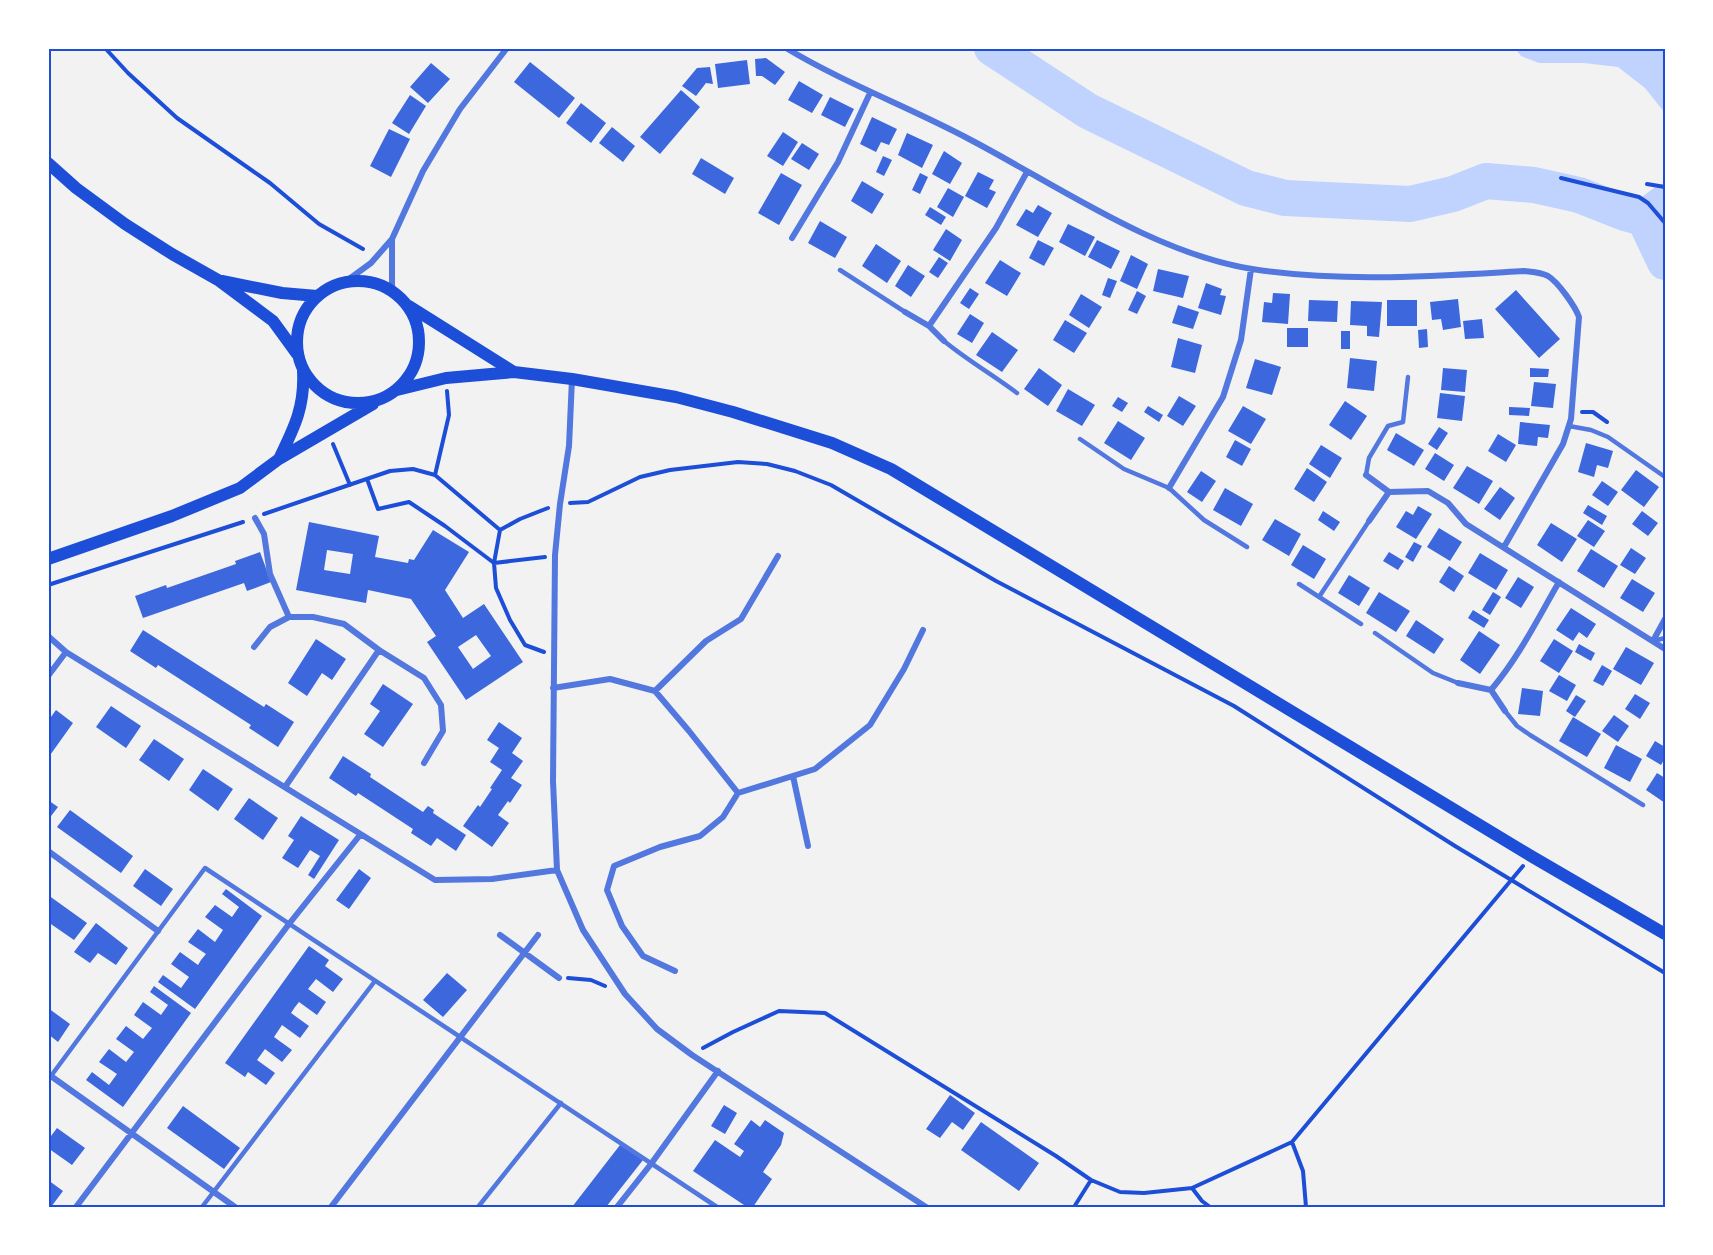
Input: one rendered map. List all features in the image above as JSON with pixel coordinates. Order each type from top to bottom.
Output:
[{"type":"main road","points":[[48,163],[76,188],[125,224],[218,280],[273,321],[297,355],[303,371],[313,385],[327,396],[344,402],[363,404],[381,399]]},
{"type":"main road","points":[[218,280],[282,293],[317,296]]},
{"type":"main road","points":[[297,355],[296,338],[300,321],[307,307],[330,287],[360,280],[375,283],[392,291],[406,304],[514,372]]},
{"type":"main road","points":[[397,390],[410,376],[417,359],[419,340],[416,321],[406,304]]},
{"type":"main road","points":[[279,459],[299,418],[304,386],[303,371]]},
{"type":"main road","points":[[48,559],[172,516],[240,488],[279,459],[397,390],[446,378],[514,372],[572,379],[676,397],[832,443],[891,469],[1531,856],[1665,934]]},
{"type":"street","points":[[345,282],[371,262],[392,239],[423,171],[460,109],[507,48]]},
{"type":"street","points":[[786,48],[870,93],[968,138],[1110,216],[1194,254],[1251,269],[1280,272],[1390,278],[1524,271],[1538,272],[1550,277],[1575,307],[1580,317],[1572,412],[1563,444],[1504,547]]},
{"type":"street","points":[[792,238],[838,162],[870,93]]},
{"type":"street","points":[[929,326],[996,228],[1027,172]]},
{"type":"street","points":[[392,239],[392,291]]},
{"type":"street","points":[[1169,488],[1223,397],[1241,340],[1251,269]]},
{"type":"street","points":[[905,312],[929,326],[944,341]]},
{"type":"street","points":[[572,379],[569,446],[555,555],[553,781],[557,870],[583,930],[625,994],[657,1029],[926,1207]]},
{"type":"street","points":[[1366,475],[1389,492],[1428,491],[1448,503],[1466,524],[1665,649]]},
{"type":"street","points":[[1370,521],[1389,492]]},
{"type":"street","points":[[255,518],[264,534],[270,574],[289,617]]},
{"type":"street","points":[[655,691],[706,641],[741,619],[778,556]]},
{"type":"street","points":[[1491,690],[1521,651],[1533,625],[1559,582]]},
{"type":"street","points":[[254,647],[270,627],[289,617],[313,617],[344,624],[379,650],[424,678],[441,705],[443,732],[424,763]]},
{"type":"street","points":[[1653,641],[1665,619]]},
{"type":"street","points":[[675,971],[643,956],[622,926],[607,891],[614,866],[660,847],[700,836],[723,817],[738,793],[815,769],[870,725],[904,669],[923,630]]},
{"type":"street","points":[[48,636],[66,652],[435,880],[492,879],[557,870]]},
{"type":"street","points":[[285,787],[379,650]]},
{"type":"street","points":[[48,676],[66,652]]},
{"type":"street","points":[[553,688],[610,679],[655,691],[738,793]]},
{"type":"street","points":[[1458,683],[1491,690],[1505,711]]},
{"type":"street","points":[[793,776],[808,846]]},
{"type":"street","points":[[76,1207],[289,924],[360,835]]},
{"type":"street","points":[[48,851],[158,931]]},
{"type":"street","points":[[500,935],[559,978]]},
{"type":"street","points":[[331,1207],[537,935]]},
{"type":"street","points":[[617,1207],[718,1071]]},
{"type":"street","points":[[49,1077],[235,1207]]},
{"type":"lane","points":[[840,270],[905,312]]},
{"type":"lane","points":[[944,341],[968,361],[1017,393]]},
{"type":"lane","points":[[1366,475],[1369,458],[1388,426],[1403,422],[1408,377]]},
{"type":"lane","points":[[1569,426],[1591,429],[1608,437],[1665,477]]},
{"type":"lane","points":[[1080,439],[1124,469],[1169,488],[1204,520],[1247,547]]},
{"type":"lane","points":[[1319,597],[1370,521]]},
{"type":"lane","points":[[1299,584],[1360,624]]},
{"type":"lane","points":[[1375,633],[1433,673],[1458,683]]},
{"type":"lane","points":[[1653,641],[1665,638]]},
{"type":"lane","points":[[1505,711],[1517,726],[1530,735],[1643,805]]},
{"type":"lane","points":[[49,1077],[205,868],[717,1207]]},
{"type":"lane","points":[[202,1207],[375,981]]},
{"type":"lane","points":[[478,1207],[561,1104]]},
{"type":"path","points":[[105,48],[128,73],[177,118],[270,183],[319,224],[363,249]]},
{"type":"path","points":[[1561,178],[1639,197],[1648,203],[1665,223]]},
{"type":"path","points":[[1647,184],[1665,187]]},
{"type":"path","points":[[435,475],[449,415],[446,378]]},
{"type":"path","points":[[328,432],[350,484]]},
{"type":"path","points":[[500,530],[520,519],[560,504],[588,502],[640,477],[670,470],[738,462],[767,464],[795,471],[831,485],[996,581],[1234,706],[1665,974]]},
{"type":"path","points":[[49,586],[390,471],[413,469],[435,475],[500,530]]},
{"type":"path","points":[[367,478],[378,509],[410,502],[494,563],[555,555]]},
{"type":"path","points":[[500,530],[494,563],[496,588],[510,620],[525,645],[553,654]]},
{"type":"path","points":[[692,1054],[779,1011],[825,1013],[1091,1180],[1120,1192],[1144,1194],[1192,1188],[1292,1142],[1531,856]]},
{"type":"path","points":[[559,978],[591,980],[625,994]]},
{"type":"path","points":[[1292,1142],[1303,1171],[1306,1207]]},
{"type":"path","points":[[1074,1207],[1091,1180]]},
{"type":"path","points":[[1192,1188],[1209,1207]]},
{"type":"water","points":[[1515,48],[1665,48],[1665,113],[1645,88],[1618,67],[1584,63],[1539,63],[1521,56]]},
{"type":"building","points":[[766,58],[785,72],[775,85],[762,76],[756,76],[755,59]]},
{"type":"building","points":[[747,60],[750,84],[718,88],[715,64]]},
{"type":"building","points":[[530,62],[575,98],[559,118],[514,82]]},
{"type":"building","points":[[431,63],[450,79],[428,103],[410,87]]},
{"type":"building","points":[[710,67],[713,84],[706,83],[696,96],[682,86],[697,68]]},
{"type":"building","points":[[799,81],[823,95],[812,113],[788,100]]},
{"type":"building","points":[[681,90],[700,107],[660,154],[640,137]]},
{"type":"building","points":[[410,95],[426,106],[409,134],[392,123]]},
{"type":"building","points":[[830,97],[854,109],[845,127],[821,115]]},
{"type":"building","points":[[581,103],[606,123],[591,143],[566,123]]},
{"type":"building","points":[[872,117],[897,129],[889,145],[881,142],[876,152],[860,144]]},
{"type":"building","points":[[612,127],[635,146],[623,162],[599,143]]},
{"type":"building","points":[[389,129],[410,139],[391,177],[370,166]]},
{"type":"building","points":[[783,132],[798,142],[783,166],[767,156]]},
{"type":"building","points":[[907,133],[933,145],[922,168],[898,155]]},
{"type":"building","points":[[802,143],[819,154],[809,170],[791,159]]},
{"type":"building","points":[[944,151],[962,163],[950,184],[932,174]]},
{"type":"building","points":[[883,156],[892,160],[884,176],[876,172]]},
{"type":"building","points":[[701,158],[734,178],[725,194],[692,174]]},
{"type":"building","points":[[978,172],[994,180],[989,189],[996,192],[987,208],[965,196]]},
{"type":"building","points":[[781,173],[802,185],[779,225],[758,213]]},
{"type":"building","points":[[920,173],[928,177],[920,194],[912,190]]},
{"type":"building","points":[[862,181],[884,194],[872,214],[851,201]]},
{"type":"building","points":[[948,188],[964,197],[953,217],[937,207]]},
{"type":"building","points":[[1038,205],[1052,213],[1038,237],[1016,225],[1026,209],[1033,213]]},
{"type":"building","points":[[930,207],[946,217],[941,225],[925,215]]},
{"type":"building","points":[[820,221],[847,237],[835,258],[808,243]]},
{"type":"building","points":[[1068,224],[1095,237],[1085,256],[1059,242]]},
{"type":"building","points":[[946,229],[962,240],[950,261],[933,250]]},
{"type":"building","points":[[1038,240],[1054,248],[1044,266],[1029,258]]},
{"type":"building","points":[[1097,240],[1120,251],[1111,269],[1088,257]]},
{"type":"building","points":[[876,244],[901,261],[887,283],[862,266]]},
{"type":"building","points":[[1131,255],[1148,264],[1137,289],[1120,281]]},
{"type":"building","points":[[939,257],[948,263],[938,278],[929,272]]},
{"type":"building","points":[[1000,260],[1021,273],[1007,296],[985,283]]},
{"type":"building","points":[[908,265],[925,276],[911,297],[895,286]]},
{"type":"building","points":[[1158,269],[1189,276],[1183,298],[1153,291]]},
{"type":"building","points":[[1108,278],[1117,281],[1110,298],[1102,295]]},
{"type":"building","points":[[1206,283],[1222,289],[1220,295],[1226,296],[1221,315],[1198,308]]},
{"type":"building","points":[[970,288],[979,294],[969,309],[960,303]]},
{"type":"building","points":[[1516,290],[1560,339],[1539,358],[1495,309]]},
{"type":"building","points":[[1137,291],[1146,296],[1137,314],[1128,310]]},
{"type":"building","points":[[1273,293],[1290,294],[1288,324],[1262,322],[1264,302],[1272,303]]},
{"type":"building","points":[[1081,294],[1102,307],[1089,328],[1069,315]]},
{"type":"building","points":[[1458,299],[1461,327],[1443,330],[1441,319],[1432,320],[1430,302]]},
{"type":"building","points":[[1309,300],[1338,301],[1337,322],[1308,321]]},
{"type":"building","points":[[1387,300],[1417,300],[1417,326],[1387,326]]},
{"type":"building","points":[[1351,301],[1382,302],[1379,337],[1367,336],[1367,326],[1350,325]]},
{"type":"building","points":[[1178,305],[1199,312],[1193,329],[1172,323]]},
{"type":"building","points":[[970,314],[984,323],[972,343],[957,334]]},
{"type":"building","points":[[1482,319],[1484,338],[1465,339],[1463,321]]},
{"type":"building","points":[[1065,320],[1087,333],[1074,353],[1053,340]]},
{"type":"building","points":[[1287,328],[1308,328],[1308,347],[1287,347]]},
{"type":"building","points":[[1427,329],[1428,347],[1419,348],[1418,330]]},
{"type":"building","points":[[1341,331],[1350,331],[1350,349],[1341,349]]},
{"type":"building","points":[[992,332],[1018,350],[1002,372],[976,355]]},
{"type":"building","points":[[1178,338],[1202,345],[1195,373],[1171,367]]},
{"type":"building","points":[[1350,358],[1377,361],[1374,391],[1347,388]]},
{"type":"building","points":[[1255,359],[1281,367],[1272,395],[1246,388]]},
{"type":"building","points":[[1039,368],[1062,385],[1048,406],[1024,389]]},
{"type":"building","points":[[1443,368],[1467,370],[1465,392],[1441,390]]},
{"type":"building","points":[[1530,368],[1549,369],[1548,377],[1530,377]]},
{"type":"building","points":[[1534,382],[1556,384],[1553,408],[1531,406]]},
{"type":"building","points":[[1068,389],[1095,405],[1082,426],[1056,411]]},
{"type":"building","points":[[1440,393],[1465,396],[1462,421],[1437,418]]},
{"type":"building","points":[[1179,396],[1196,406],[1183,426],[1167,416]]},
{"type":"building","points":[[1118,397],[1128,403],[1122,412],[1112,406]]},
{"type":"building","points":[[1345,401],[1367,416],[1351,440],[1329,425]]},
{"type":"building","points":[[1148,406],[1163,415],[1159,422],[1144,412]]},
{"type":"building","points":[[1243,406],[1266,419],[1251,444],[1228,431]]},
{"type":"building","points":[[1509,407],[1530,408],[1529,416],[1509,415]]},
{"type":"building","points":[[1118,421],[1145,438],[1131,460],[1104,443]]},
{"type":"building","points":[[1520,422],[1550,425],[1548,438],[1538,437],[1537,446],[1518,444]]},
{"type":"building","points":[[1439,427],[1448,433],[1437,450],[1428,444]]},
{"type":"building","points":[[1396,433],[1424,450],[1414,466],[1387,450]]},
{"type":"building","points":[[1498,434],[1516,445],[1506,462],[1488,451]]},
{"type":"building","points":[[1235,440],[1251,449],[1242,466],[1226,457]]},
{"type":"building","points":[[1586,443],[1613,451],[1608,468],[1597,465],[1594,477],[1578,472]]},
{"type":"building","points":[[1321,445],[1342,458],[1330,478],[1309,464]]},
{"type":"building","points":[[1435,453],[1454,465],[1444,481],[1425,469]]},
{"type":"building","points":[[1467,466],[1493,481],[1479,504],[1453,488]]},
{"type":"building","points":[[1307,468],[1327,482],[1314,502],[1294,489]]},
{"type":"building","points":[[1636,470],[1659,487],[1644,507],[1621,490]]},
{"type":"building","points":[[1201,471],[1216,481],[1202,502],[1187,492]]},
{"type":"building","points":[[1602,481],[1618,492],[1608,506],[1592,495]]},
{"type":"building","points":[[1500,487],[1515,498],[1500,520],[1484,509]]},
{"type":"building","points":[[1225,488],[1253,504],[1241,526],[1213,510]]},
{"type":"building","points":[[1588,505],[1607,516],[1602,525],[1583,513]]},
{"type":"building","points":[[1418,506],[1432,514],[1416,539],[1396,527],[1406,511],[1413,515]]},
{"type":"building","points":[[1323,511],[1340,522],[1334,531],[1318,520]]},
{"type":"building","points":[[1642,511],[1658,523],[1648,536],[1632,524]]},
{"type":"building","points":[[1275,519],[1301,534],[1289,556],[1262,540]]},
{"type":"building","points":[[1588,520],[1605,531],[1594,547],[1577,536]]},
{"type":"building","points":[[309,522],[379,536],[375,557],[408,563],[409,559],[414,560],[433,530],[469,552],[445,590],[463,618],[484,604],[523,662],[466,700],[427,642],[436,636],[411,599],[368,590],[366,603],[296,590]],"holes":[[[327,550],[353,554],[350,574],[324,570]],[[476,635],[491,656],[473,669],[458,647]]]},
{"type":"building","points":[[1551,523],[1577,539],[1562,562],[1537,545]]},
{"type":"building","points":[[1439,528],[1462,542],[1450,561],[1427,547]]},
{"type":"building","points":[[1414,542],[1422,546],[1413,562],[1405,557]]},
{"type":"building","points":[[1303,545],[1326,559],[1314,579],[1291,565]]},
{"type":"building","points":[[1631,548],[1646,558],[1635,574],[1620,565]]},
{"type":"building","points":[[1591,549],[1618,566],[1604,588],[1577,571]]},
{"type":"building","points":[[260,552],[271,582],[247,591],[244,583],[143,618],[135,596],[166,585],[167,588],[236,564],[235,561]]},
{"type":"building","points":[[1389,552],[1404,561],[1398,570],[1383,561]]},
{"type":"building","points":[[1480,553],[1508,570],[1496,590],[1468,573]]},
{"type":"building","points":[[1449,566],[1464,576],[1454,592],[1439,582]]},
{"type":"building","points":[[1349,575],[1370,588],[1359,606],[1338,593]]},
{"type":"building","points":[[1518,577],[1534,587],[1521,608],[1505,598]]},
{"type":"building","points":[[1632,579],[1655,593],[1643,612],[1620,598]]},
{"type":"building","points":[[1379,592],[1410,611],[1396,632],[1366,613]]},
{"type":"building","points":[[1493,592],[1501,597],[1490,615],[1482,610]]},
{"type":"building","points":[[1571,608],[1596,624],[1587,638],[1579,632],[1573,641],[1556,630]]},
{"type":"building","points":[[1473,610],[1489,620],[1484,628],[1468,618]]},
{"type":"building","points":[[1416,620],[1444,639],[1434,654],[1406,636]]},
{"type":"building","points":[[143,630],[264,707],[266,704],[294,722],[278,747],[249,728],[251,725],[158,665],[156,668],[130,651]]},
{"type":"building","points":[[1479,631],[1500,645],[1480,674],[1460,660]]},
{"type":"building","points":[[316,639],[346,659],[332,680],[322,673],[307,696],[288,683]]},
{"type":"building","points":[[1554,639],[1573,651],[1559,673],[1540,661]]},
{"type":"building","points":[[1579,644],[1595,653],[1591,661],[1575,652]]},
{"type":"building","points":[[1626,647],[1654,663],[1641,685],[1613,669]]},
{"type":"building","points":[[1602,665],[1612,671],[1603,686],[1593,681]]},
{"type":"building","points":[[1559,675],[1576,685],[1567,701],[1549,691]]},
{"type":"building","points":[[383,684],[413,704],[383,747],[364,734],[380,711],[370,704]]},
{"type":"building","points":[[1522,688],[1543,691],[1540,716],[1518,714]]},
{"type":"building","points":[[1635,694],[1650,703],[1640,719],[1625,709]]},
{"type":"building","points":[[1576,695],[1586,701],[1575,717],[1566,711]]},
{"type":"building","points":[[111,706],[141,726],[126,748],[96,727]]},
{"type":"building","points":[[56,710],[73,723],[48,758],[48,721]]},
{"type":"building","points":[[1614,715],[1629,726],[1618,742],[1602,731]]},
{"type":"building","points":[[1573,717],[1601,734],[1587,757],[1559,741]]},
{"type":"building","points":[[499,722],[522,738],[512,753],[523,761],[511,778],[522,785],[510,803],[508,801],[498,815],[509,823],[492,847],[463,826],[478,805],[480,807],[502,770],[490,762],[499,748],[487,740]]},
{"type":"building","points":[[154,739],[184,759],[169,781],[139,760]]},
{"type":"building","points":[[1655,741],[1665,747],[1665,758],[1661,765],[1646,756]]},
{"type":"building","points":[[1616,745],[1642,759],[1630,782],[1604,768]]},
{"type":"building","points":[[343,756],[423,812],[428,806],[434,810],[433,813],[466,835],[456,851],[437,838],[431,846],[411,833],[413,829],[358,793],[356,796],[329,778]]},
{"type":"building","points":[[203,769],[233,789],[218,811],[189,790]]},
{"type":"building","points":[[1657,773],[1665,778],[1665,803],[1646,790]]},
{"type":"building","points":[[249,798],[278,818],[263,840],[234,819]]},
{"type":"building","points":[[48,800],[58,807],[48,820]]},
{"type":"building","points":[[70,810],[133,856],[121,873],[57,827]]},
{"type":"building","points":[[301,816],[339,840],[314,879],[308,875],[320,856],[310,850],[298,868],[282,858],[294,840],[288,836]]},
{"type":"building","points":[[145,869],[173,889],[161,906],[133,886]]},
{"type":"building","points":[[359,869],[371,878],[349,909],[336,900]]},
{"type":"building","points":[[226,889],[262,916],[195,1009],[158,982],[163,975],[181,988],[189,977],[171,964],[180,952],[198,965],[206,954],[188,942],[198,929],[215,942],[223,930],[205,917],[215,905],[232,917],[239,907],[222,894]]},
{"type":"building","points":[[48,895],[87,923],[74,940],[48,922]]},
{"type":"building","points":[[96,923],[128,948],[116,965],[98,953],[90,963],[74,952]]},
{"type":"building","points":[[309,946],[329,960],[325,966],[343,979],[333,992],[316,979],[308,989],[326,1002],[317,1015],[299,1002],[295,1007],[291,1013],[309,1026],[300,1038],[282,1025],[274,1037],[292,1050],[282,1062],[265,1049],[257,1060],[275,1073],[266,1085],[248,1072],[245,1077],[225,1063]]},
{"type":"building","points":[[447,973],[467,990],[443,1017],[423,1000]]},
{"type":"building","points":[[154,986],[191,1013],[123,1107],[86,1080],[92,1072],[109,1085],[117,1074],[99,1062],[109,1049],[126,1062],[134,1052],[116,1039],[126,1026],[143,1039],[152,1028],[134,1015],[143,1002],[161,1015],[168,1005],[150,992]]},
{"type":"building","points":[[48,1008],[70,1024],[58,1042],[48,1034]]},
{"type":"building","points":[[950,1095],[975,1113],[963,1130],[952,1122],[940,1138],[926,1129]]},
{"type":"building","points":[[724,1105],[737,1113],[725,1134],[711,1126]]},
{"type":"building","points":[[183,1106],[240,1148],[224,1169],[167,1128]]},
{"type":"building","points":[[751,1120],[760,1127],[765,1120],[784,1133],[781,1145],[763,1172],[772,1179],[753,1207],[747,1207],[693,1171],[715,1140],[740,1157],[744,1151],[734,1144]]},
{"type":"building","points":[[981,1122],[1039,1163],[1019,1191],[961,1150]]},
{"type":"building","points":[[57,1128],[85,1148],[72,1165],[48,1148],[48,1140]]},
{"type":"building","points":[[620,1145],[643,1160],[606,1207],[572,1207]]},
{"type":"building","points":[[48,1180],[63,1191],[51,1207],[48,1207]]},
{"type":"waterway","points":[[992,48],[1088,111],[1246,188],[1285,198],[1410,204],[1453,194],[1486,181],[1534,185],[1579,195],[1644,218]]},
{"type":"waterway","points":[[1665,202],[1644,218],[1665,262]]}]
